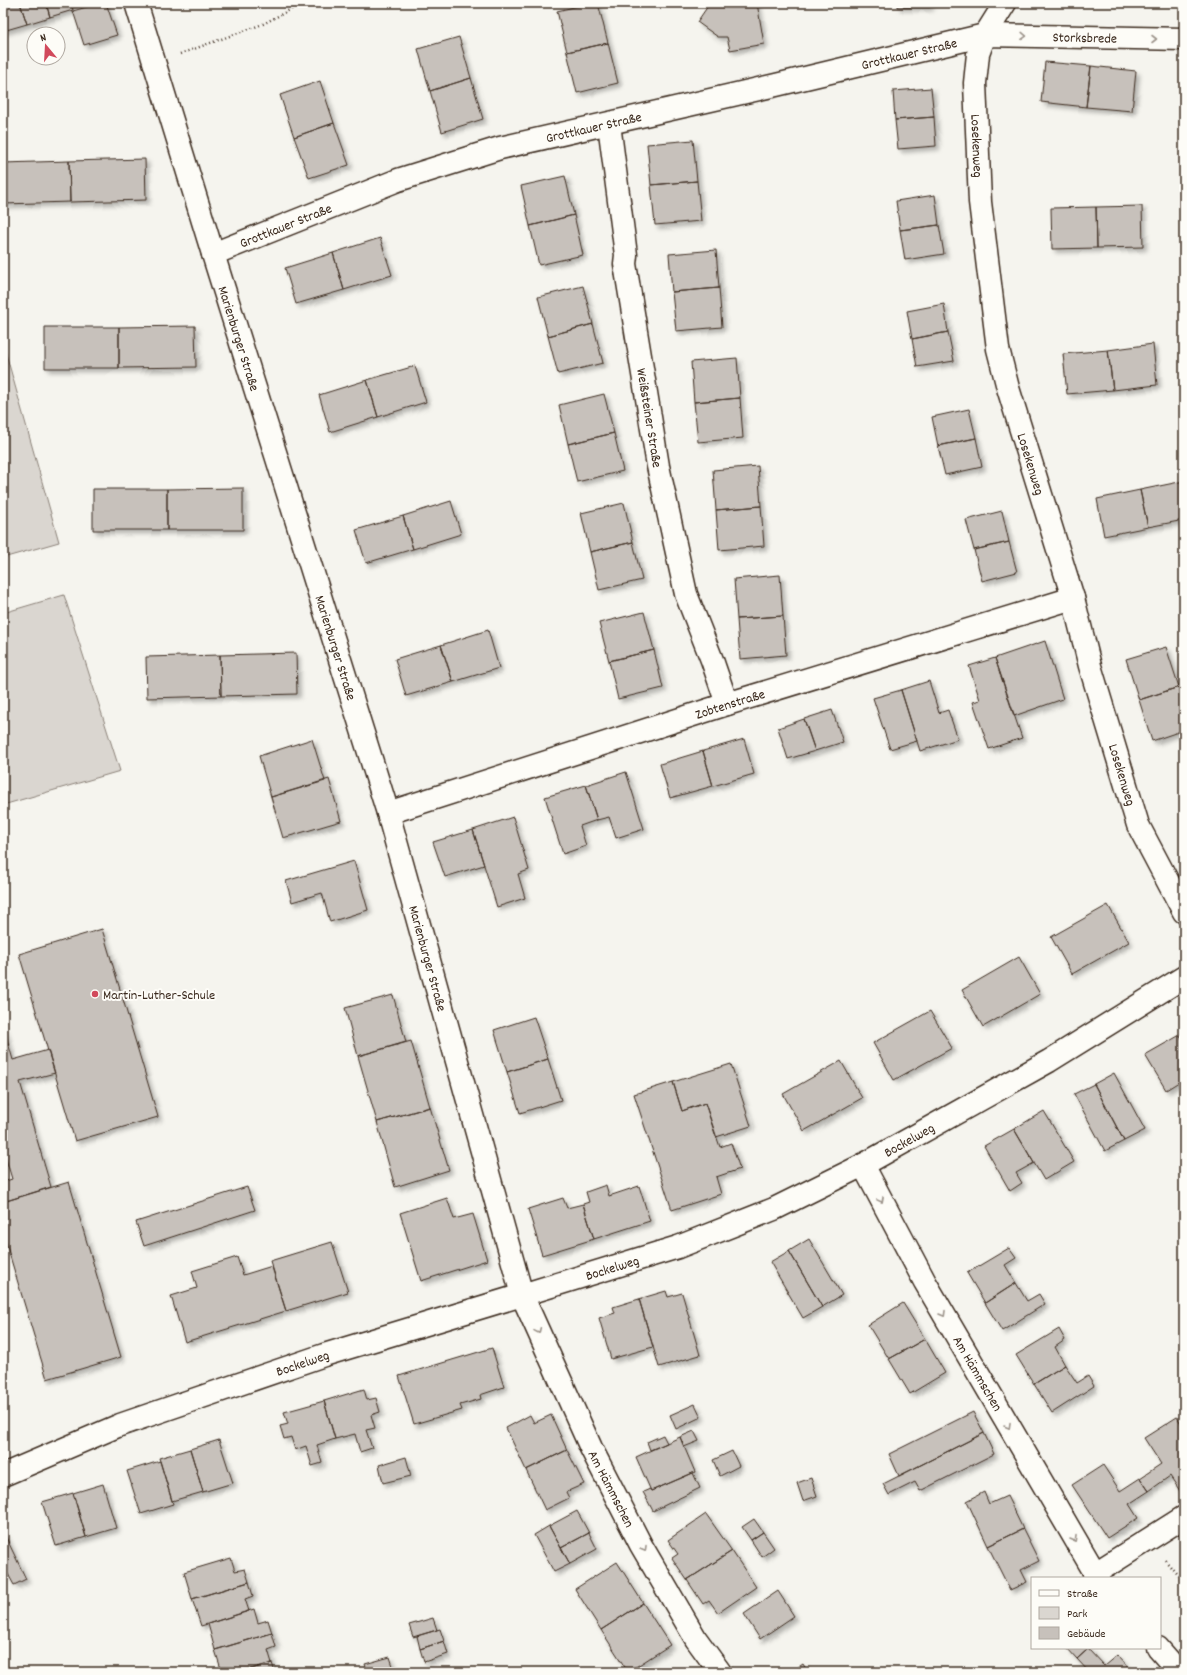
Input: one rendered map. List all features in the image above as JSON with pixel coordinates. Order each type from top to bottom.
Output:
[{"type":"street","name":"Marienburger Straße","points":[[136,3],[388,813],[522,1296]]},
{"type":"street","name":"Losekenweg","points":[[1005,3],[985,35],[978,54],[975,83],[978,177],[998,349],[1008,388],[1073,598],[1090,666],[1138,825],[1184,912]]},
{"type":"street","name":"Storksbrede","points":[[985,35],[1184,40]]},
{"type":"street","name":"Grottkauer Straße","points":[[213,254],[398,180],[500,148],[609,124],[985,35]]},
{"type":"street","name":"Weißsteiner Straße","points":[[609,124],[626,255],[625,264],[658,466],[686,594],[712,660],[727,704]]},
{"type":"street","name":"Zobtenstraße","points":[[388,813],[727,704],[1073,598]]},
{"type":"street","name":"Bockelweg","points":[[3,1475],[127,1422],[324,1355],[522,1296],[678,1247],[774,1209],[862,1165],[1049,1061],[1184,977]]},
{"type":"street","name":"Am Hämmschen","points":[[862,1165],[924,1282],[1096,1576]]},
{"type":"street","name":"Am Hämmschen","points":[[522,1296],[591,1448],[641,1545],[696,1639],[720,1672]]},
{"type":"street","points":[[1096,1576],[1184,1517]]},
{"type":"street","points":[[1159,1649],[1179,1672]]},
{"type":"path","points":[[155,65],[263,24],[303,3]]},
{"type":"green space","points":[[3,343],[59,542],[3,558]]},
{"type":"green space","points":[[64,595],[120,771],[3,805],[3,613]]},
{"type":"building","points":[[3,3],[20,3],[27,24],[3,31]]},
{"type":"building","points":[[20,3],[46,3],[50,17],[27,24]]},
{"type":"building","points":[[46,3],[71,3],[73,10],[50,17]]},
{"type":"building","points":[[100,3],[106,3],[117,35],[84,45],[73,11]]},
{"type":"building","points":[[591,3],[598,3],[608,43],[567,52],[557,11]]},
{"type":"building","points":[[710,3],[757,3],[764,44],[730,50],[727,37],[718,37],[697,22]]},
{"type":"building","points":[[897,3],[930,3],[930,7],[897,7]]},
{"type":"building","points":[[459,37],[471,78],[430,91],[418,49]]},
{"type":"building","points":[[608,43],[618,83],[577,93],[567,52]]},
{"type":"building","points":[[1045,62],[1091,66],[1086,107],[1041,102]]},
{"type":"building","points":[[1091,66],[1136,71],[1132,111],[1086,107]]},
{"type":"building","points":[[471,78],[483,119],[442,132],[430,91]]},
{"type":"building","points":[[320,81],[334,123],[294,137],[280,95]]},
{"type":"building","points":[[931,88],[934,117],[895,120],[893,91]]},
{"type":"building","points":[[934,117],[936,146],[898,149],[895,120]]},
{"type":"building","points":[[334,123],[349,165],[309,178],[294,137]]},
{"type":"building","points":[[693,140],[697,181],[651,185],[647,144]]},
{"type":"building","points":[[145,159],[146,200],[70,202],[69,161]]},
{"type":"building","points":[[69,161],[70,202],[3,204],[3,163]]},
{"type":"building","points":[[565,176],[574,215],[530,226],[521,186]]},
{"type":"building","points":[[697,181],[701,221],[655,225],[651,185]]},
{"type":"building","points":[[935,195],[939,225],[900,230],[896,201]]},
{"type":"building","points":[[1142,206],[1143,247],[1097,248],[1096,207]]},
{"type":"building","points":[[1096,207],[1097,248],[1052,249],[1051,208]]},
{"type":"building","points":[[574,215],[583,255],[539,265],[530,226]]},
{"type":"building","points":[[939,225],[944,254],[905,260],[900,230]]},
{"type":"building","points":[[380,238],[392,275],[344,290],[333,253]]},
{"type":"building","points":[[716,250],[719,288],[672,292],[669,254]]},
{"type":"building","points":[[333,253],[344,290],[296,304],[285,268]]},
{"type":"building","points":[[583,286],[593,324],[548,336],[538,297]]},
{"type":"building","points":[[719,288],[722,327],[676,331],[672,292]]},
{"type":"building","points":[[944,304],[948,332],[912,339],[907,311]]},
{"type":"building","points":[[593,324],[603,363],[558,374],[548,336]]},
{"type":"building","points":[[195,326],[196,367],[119,368],[119,327]]},
{"type":"building","points":[[45,327],[119,327],[119,368],[45,368]]},
{"type":"building","points":[[948,332],[954,361],[917,367],[912,339]]},
{"type":"building","points":[[1153,344],[1157,385],[1113,390],[1108,350]]},
{"type":"building","points":[[1108,350],[1113,390],[1067,394],[1063,354]]},
{"type":"building","points":[[737,358],[740,398],[694,402],[691,362]]},
{"type":"building","points":[[415,366],[426,402],[378,417],[367,380]]},
{"type":"building","points":[[367,380],[378,417],[330,432],[319,395]]},
{"type":"building","points":[[604,394],[614,433],[568,444],[559,405]]},
{"type":"building","points":[[740,398],[743,438],[698,442],[694,402]]},
{"type":"building","points":[[969,409],[976,438],[938,446],[932,417]]},
{"type":"building","points":[[614,433],[623,471],[577,482],[568,444]]},
{"type":"building","points":[[976,438],[982,467],[945,475],[938,446]]},
{"type":"building","points":[[758,466],[761,506],[716,510],[713,470]]},
{"type":"building","points":[[1184,481],[1184,520],[1148,527],[1140,490]]},
{"type":"building","points":[[243,488],[243,530],[167,530],[167,489]]},
{"type":"building","points":[[93,489],[167,489],[167,530],[93,530]]},
{"type":"building","points":[[1140,490],[1148,527],[1104,536],[1097,499]]},
{"type":"building","points":[[451,501],[461,534],[413,549],[403,516]]},
{"type":"building","points":[[624,503],[633,542],[590,552],[581,513]]},
{"type":"building","points":[[761,506],[764,546],[719,550],[716,510]]},
{"type":"building","points":[[1002,511],[1009,542],[974,550],[966,520]]},
{"type":"building","points":[[403,516],[413,549],[366,563],[356,530]]},
{"type":"building","points":[[633,542],[642,580],[599,590],[590,552]]},
{"type":"building","points":[[1009,542],[1017,572],[982,581],[974,550]]},
{"type":"building","points":[[780,575],[783,616],[737,619],[734,579]]},
{"type":"building","points":[[644,612],[654,650],[609,661],[599,623]]},
{"type":"building","points":[[783,616],[786,655],[740,659],[737,619]]},
{"type":"building","points":[[488,630],[499,668],[453,682],[441,645]]},
{"type":"building","points":[[1045,641],[1063,699],[1014,716],[995,658]]},
{"type":"building","points":[[441,645],[453,682],[406,696],[395,659]]},
{"type":"building","points":[[1166,647],[1179,687],[1139,700],[1126,659]]},
{"type":"building","points":[[654,650],[663,688],[618,699],[609,661]]},
{"type":"building","points":[[296,653],[297,694],[221,696],[220,655]]},
{"type":"building","points":[[220,655],[221,696],[147,698],[146,657]]},
{"type":"building","points":[[995,658],[1022,738],[989,749],[973,702],[980,700],[969,666]]},
{"type":"building","points":[[929,681],[939,713],[948,710],[958,739],[920,751],[901,690]]},
{"type":"building","points":[[1179,687],[1184,704],[1184,730],[1152,741],[1139,700]]},
{"type":"building","points":[[901,690],[917,741],[890,749],[873,698]]},
{"type":"building","points":[[832,710],[843,742],[815,751],[804,719]]},
{"type":"building","points":[[804,719],[815,751],[788,759],[778,728]]},
{"type":"building","points":[[312,739],[325,781],[271,797],[259,756]]},
{"type":"building","points":[[744,739],[754,774],[713,786],[703,751]]},
{"type":"building","points":[[703,751],[713,786],[670,798],[660,764]]},
{"type":"building","points":[[626,772],[644,829],[616,838],[609,817],[597,820],[586,785]]},
{"type":"building","points":[[329,779],[341,821],[283,838],[271,797]]},
{"type":"building","points":[[586,785],[597,820],[580,826],[586,846],[563,854],[545,797]]},
{"type":"building","points":[[513,817],[529,870],[518,874],[525,898],[497,907],[473,830]]},
{"type":"building","points":[[473,830],[484,865],[445,877],[433,842]]},
{"type":"building","points":[[354,861],[368,910],[330,922],[322,893],[292,902],[286,881]]},
{"type":"building","points":[[1108,905],[1129,942],[1072,974],[1051,937]]},
{"type":"building","points":[[102,929],[158,1117],[75,1141],[19,954]]},
{"type":"building","points":[[1019,957],[1040,994],[983,1027],[962,990]]},
{"type":"building","points":[[393,995],[406,1042],[358,1056],[345,1008]]},
{"type":"building","points":[[930,1011],[952,1048],[894,1080],[873,1043]]},
{"type":"building","points":[[534,1017],[548,1059],[507,1072],[494,1030]]},
{"type":"building","points":[[3,1025],[13,1060],[48,1050],[55,1073],[20,1082],[51,1187],[3,1202],[3,1182],[12,1179],[3,1149]]},
{"type":"building","points":[[1180,1035],[1184,1042],[1184,1083],[1182,1080],[1166,1090],[1145,1055]]},
{"type":"building","points":[[411,1041],[430,1107],[377,1122],[358,1056]]},
{"type":"building","points":[[548,1059],[561,1100],[520,1113],[507,1072]]},
{"type":"building","points":[[841,1061],[862,1098],[804,1131],[783,1094]]},
{"type":"building","points":[[731,1064],[751,1126],[716,1137],[705,1103],[682,1111],[673,1082]]},
{"type":"building","points":[[1114,1073],[1145,1130],[1124,1141],[1094,1084]]},
{"type":"building","points":[[673,1082],[682,1111],[705,1103],[720,1147],[731,1143],[740,1169],[716,1177],[721,1194],[672,1210],[634,1094]]},
{"type":"building","points":[[1094,1084],[1124,1141],[1105,1151],[1074,1094]]},
{"type":"building","points":[[430,1107],[449,1170],[395,1187],[377,1122]]},
{"type":"building","points":[[1044,1111],[1074,1162],[1044,1180],[1014,1129]]},
{"type":"building","points":[[1014,1129],[1034,1163],[1016,1173],[1022,1183],[1010,1191],[984,1146]]},
{"type":"building","points":[[69,1182],[121,1357],[47,1379],[3,1233],[3,1202]]},
{"type":"building","points":[[606,1185],[609,1196],[639,1186],[650,1221],[594,1239],[583,1204],[589,1202],[586,1192]]},
{"type":"building","points":[[247,1187],[255,1210],[144,1246],[136,1222]]},
{"type":"building","points":[[447,1198],[454,1219],[473,1214],[487,1260],[421,1281],[400,1213]]},
{"type":"building","points":[[563,1198],[567,1208],[583,1204],[594,1239],[542,1255],[528,1209]]},
{"type":"building","points":[[809,1239],[842,1295],[822,1307],[789,1251]]},
{"type":"building","points":[[332,1242],[348,1292],[286,1311],[270,1261]]},
{"type":"building","points":[[1009,1248],[1016,1258],[1005,1265],[1016,1283],[985,1303],[967,1273]]},
{"type":"building","points":[[789,1251],[822,1307],[803,1318],[770,1262]]},
{"type":"building","points":[[237,1257],[243,1275],[272,1266],[286,1311],[185,1342],[171,1296],[197,1288],[192,1271]]},
{"type":"building","points":[[1016,1283],[1027,1301],[1039,1294],[1045,1304],[1002,1331],[985,1303]]},
{"type":"building","points":[[666,1291],[668,1297],[682,1293],[700,1355],[659,1367],[639,1299]]},
{"type":"building","points":[[639,1299],[653,1347],[611,1359],[599,1318],[615,1313],[613,1307]]},
{"type":"building","points":[[903,1303],[925,1339],[889,1359],[868,1325]]},
{"type":"building","points":[[1059,1329],[1065,1340],[1055,1347],[1065,1365],[1034,1384],[1016,1355]]},
{"type":"building","points":[[925,1339],[945,1373],[910,1394],[889,1359]]},
{"type":"building","points":[[492,1348],[504,1387],[480,1395],[481,1399],[460,1405],[462,1410],[414,1424],[399,1376]]},
{"type":"building","points":[[1065,1365],[1077,1383],[1088,1376],[1094,1386],[1052,1413],[1034,1384]]},
{"type":"building","points":[[364,1389],[367,1400],[376,1398],[380,1412],[371,1415],[375,1428],[366,1430],[372,1448],[360,1452],[355,1434],[335,1439],[324,1401]]},
{"type":"building","points":[[324,1401],[335,1439],[317,1445],[322,1463],[312,1466],[306,1446],[295,1450],[291,1437],[284,1439],[280,1426],[288,1424],[284,1412]]},
{"type":"building","points":[[695,1404],[701,1417],[676,1429],[670,1415]]},
{"type":"building","points":[[973,1412],[984,1433],[899,1476],[889,1454]]},
{"type":"building","points":[[530,1415],[534,1423],[551,1415],[567,1450],[526,1470],[506,1428]]},
{"type":"building","points":[[1177,1417],[1184,1428],[1184,1488],[1180,1491],[1170,1476],[1149,1491],[1140,1478],[1161,1464],[1144,1438]]},
{"type":"building","points":[[694,1431],[699,1441],[684,1447],[680,1437]]},
{"type":"building","points":[[984,1433],[994,1454],[920,1491],[915,1482],[889,1495],[883,1484]]},
{"type":"building","points":[[663,1435],[667,1443],[650,1450],[647,1442]]},
{"type":"building","points":[[680,1437],[695,1472],[651,1491],[636,1457]]},
{"type":"building","points":[[219,1440],[233,1483],[203,1492],[190,1449]]},
{"type":"building","points":[[190,1449],[203,1492],[172,1501],[159,1458]]},
{"type":"building","points":[[567,1450],[584,1484],[566,1492],[569,1498],[545,1510],[526,1470]]},
{"type":"building","points":[[732,1451],[739,1466],[720,1476],[713,1460]]},
{"type":"building","points":[[406,1457],[411,1476],[383,1483],[379,1465]]},
{"type":"building","points":[[160,1461],[173,1504],[141,1514],[127,1471]]},
{"type":"building","points":[[1103,1465],[1120,1491],[1140,1478],[1149,1491],[1129,1504],[1138,1518],[1107,1538],[1072,1485]]},
{"type":"building","points":[[693,1473],[700,1488],[653,1511],[643,1492],[650,1489],[651,1491]]},
{"type":"building","points":[[811,1478],[817,1496],[803,1501],[797,1483]]},
{"type":"building","points":[[103,1484],[116,1528],[86,1537],[73,1493]]},
{"type":"building","points":[[984,1492],[989,1504],[1007,1496],[1023,1529],[988,1546],[967,1501]]},
{"type":"building","points":[[73,1493],[86,1537],[56,1546],[42,1502]]},
{"type":"building","points":[[577,1511],[589,1533],[561,1548],[549,1526]]},
{"type":"building","points":[[706,1514],[732,1551],[687,1580],[672,1558],[678,1554],[668,1540]]},
{"type":"building","points":[[754,1519],[763,1532],[751,1540],[742,1527]]},
{"type":"building","points":[[549,1526],[570,1564],[554,1572],[534,1535]]},
{"type":"building","points":[[1023,1529],[1039,1561],[1021,1570],[1027,1582],[1010,1590],[988,1546]]},
{"type":"building","points":[[3,1531],[26,1579],[14,1585],[3,1565]]},
{"type":"building","points":[[763,1532],[774,1548],[762,1557],[751,1540]]},
{"type":"building","points":[[589,1533],[597,1549],[570,1564],[561,1548]]},
{"type":"building","points":[[732,1551],[756,1587],[718,1613],[709,1600],[703,1604],[687,1580]]},
{"type":"building","points":[[231,1558],[235,1571],[245,1569],[249,1582],[192,1599],[184,1572]]},
{"type":"building","points":[[617,1562],[643,1603],[601,1630],[575,1589]]},
{"type":"building","points":[[249,1582],[253,1596],[245,1599],[249,1611],[201,1626],[192,1599]]},
{"type":"building","points":[[778,1591],[794,1616],[760,1639],[744,1614]]},
{"type":"building","points":[[643,1603],[670,1645],[628,1672],[601,1630]]},
{"type":"building","points":[[254,1609],[258,1623],[268,1620],[272,1633],[215,1650],[208,1624]]},
{"type":"building","points":[[433,1618],[437,1630],[413,1637],[409,1625]]},
{"type":"building","points":[[440,1629],[444,1641],[420,1649],[417,1636]]},
{"type":"building","points":[[272,1633],[276,1647],[268,1650],[272,1663],[241,1672],[222,1672],[215,1650]]},
{"type":"building","points":[[444,1641],[448,1654],[424,1662],[420,1649]]},
{"type":"building","points":[[1068,1649],[1088,1649],[1077,1659]]},
{"type":"building","points":[[1088,1649],[1104,1666],[1117,1655],[1133,1672],[1089,1672],[1077,1659]]},
{"type":"building","points":[[390,1657],[394,1669],[385,1672],[368,1672],[365,1664]]},
{"type":"building","points":[[272,1663],[275,1672],[248,1672],[247,1670]]},
{"type":"building","points":[[803,1664],[808,1672],[791,1672]]},
{"type":"place","name":"Martin-Luther-Schule","points":[[95,994]]}]
